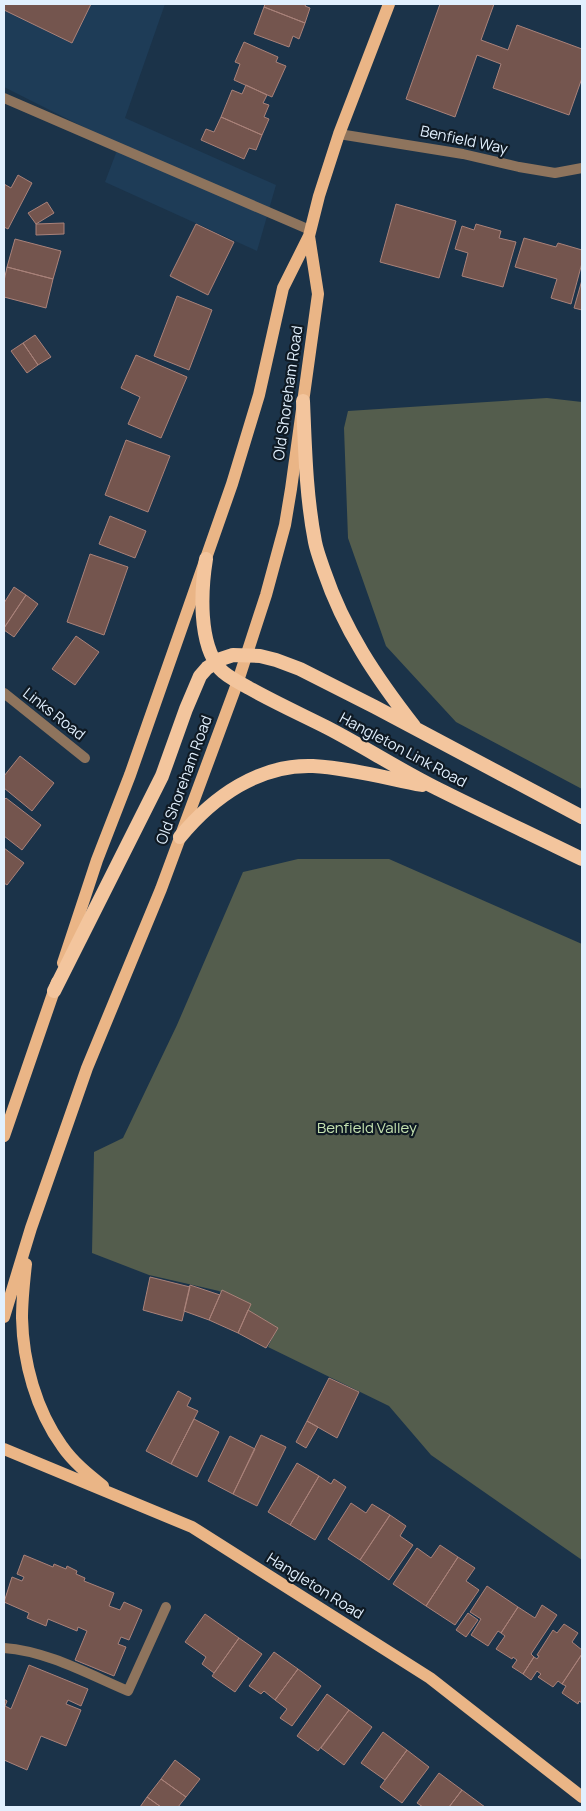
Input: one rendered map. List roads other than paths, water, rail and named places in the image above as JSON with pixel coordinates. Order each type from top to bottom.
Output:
[{"type":"highway","points":[[303,401],[310,509],[315,544],[330,588],[346,626],[369,665],[417,730]]},
{"type":"highway","name":"Hangleton Link Road","points":[[206,559],[202,585],[204,628],[215,661],[220,669],[288,709],[327,728],[434,787],[582,859]]},
{"type":"highway","name":"Hangleton Link Road","points":[[215,661],[233,655],[247,654],[276,660],[300,669],[582,817]]},
{"type":"highway","points":[[54,991],[162,776],[197,682],[207,668],[215,661]]},
{"type":"highway","points":[[180,837],[192,822],[210,806],[244,782],[257,776],[292,767],[312,766],[339,769],[434,787]]},
{"type":"main road","name":"Old Shoreham Road","points":[[4,1136],[97,860],[130,774],[232,484],[259,395],[283,288],[309,233],[339,134],[389,4]]},
{"type":"main road","name":"Old Shoreham Road","points":[[4,1317],[32,1228],[87,1068],[148,924],[238,681],[266,595],[285,524],[318,294],[309,233]]},
{"type":"main road","points":[[32,1228],[26,1260],[22,1319],[30,1377],[48,1422],[62,1446],[84,1471],[117,1496]]},
{"type":"main road","name":"Hangleton Road","points":[[4,1449],[192,1527],[430,1678],[582,1797]]},
{"type":"street","points":[[4,98],[309,233]]},
{"type":"street","name":"Benfield Way","points":[[339,134],[463,154],[556,174],[582,168]]},
{"type":"street","name":"Links Road","points":[[4,693],[86,758]]},
{"type":"street","points":[[4,1648],[25,1649],[49,1657],[128,1691],[166,1607]]},
{"type":"park label","name":"Benfield Valley","points":[[367,1128]]}]
